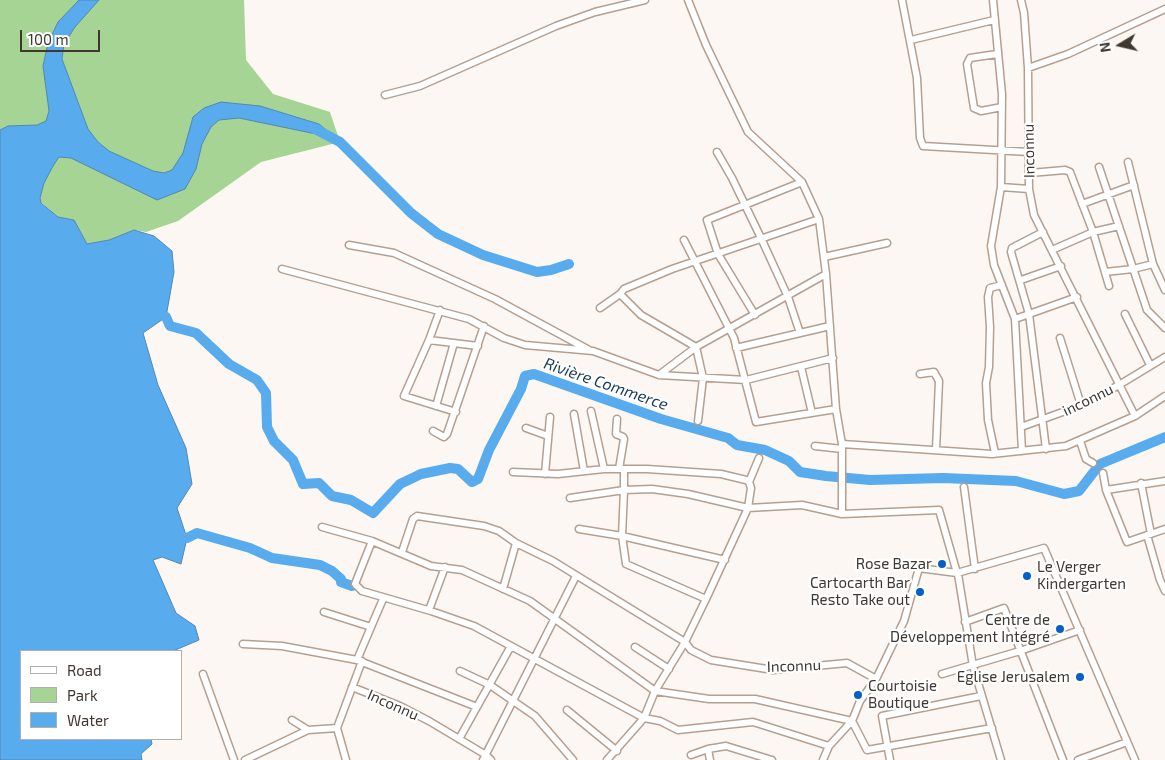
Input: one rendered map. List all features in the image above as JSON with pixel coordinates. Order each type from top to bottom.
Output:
[{"type":"street","points":[[385,95],[420,86],[556,26],[595,12],[644,0]]},
{"type":"street","points":[[902,0],[917,78],[920,138],[923,146],[1029,152]]},
{"type":"street","name":"Inconnu","points":[[994,0],[1002,107],[1001,187],[990,246],[1015,319],[1022,451]]},
{"type":"street","name":"Inconnu","points":[[1021,0],[1024,13],[1028,68],[1029,189],[1034,215],[1077,297],[1135,416]]},
{"type":"street","points":[[690,1],[706,45],[748,132],[802,182],[819,219],[826,274],[836,409],[842,450],[842,514]]},
{"type":"street","points":[[1028,68],[1068,54],[1165,9]]},
{"type":"street","points":[[911,40],[994,20]]},
{"type":"street","points":[[997,54],[970,58],[967,64],[974,108],[981,111],[1002,107]]},
{"type":"street","points":[[717,152],[732,178],[788,297],[800,334]]},
{"type":"street","points":[[1128,162],[1153,264],[1165,290]]},
{"type":"street","points":[[1099,166],[1147,310],[1165,327]]},
{"type":"street","points":[[1030,173],[1068,170],[1093,232],[1109,286]]},
{"type":"street","points":[[755,315],[718,254],[707,220],[802,182]]},
{"type":"street","points":[[1082,204],[1134,185]]},
{"type":"street","points":[[1001,187],[1029,189]]},
{"type":"street","points":[[600,308],[620,294],[652,277],[819,219]]},
{"type":"street","points":[[1052,250],[1093,232],[1119,226]]},
{"type":"street","name":"Inconnu","points":[[1043,232],[1011,249],[1029,314],[1046,449]]},
{"type":"street","points":[[684,240],[730,330],[746,380],[756,422],[836,409]]},
{"type":"street","points":[[824,257],[886,244]]},
{"type":"street","points":[[350,245],[394,253],[495,299],[593,351],[659,376],[746,380],[833,358]]},
{"type":"street","points":[[1105,272],[1133,270],[1153,264]]},
{"type":"street","points":[[1021,280],[1061,266]]},
{"type":"street","points":[[282,269],[469,319],[504,338],[525,345],[593,351]]},
{"type":"street","points":[[659,376],[696,347],[730,330],[826,274]]},
{"type":"street","points":[[995,453],[988,420],[986,383],[989,367],[990,327],[988,297],[990,288],[1002,285]]},
{"type":"street","points":[[620,294],[641,315],[696,347],[703,378],[698,421]]},
{"type":"street","points":[[1015,319],[1077,297]]},
{"type":"street","points":[[440,310],[404,396],[456,412]]},
{"type":"street","points":[[1125,314],[1150,365]]},
{"type":"street","points":[[432,431],[444,437],[448,434],[484,326]]},
{"type":"street","points":[[736,348],[830,326]]},
{"type":"street","name":"Inconnu","points":[[1060,338],[1081,405]]},
{"type":"street","points":[[429,340],[478,346]]},
{"type":"street","points":[[436,406],[454,344]]},
{"type":"street","name":"inconnu","points":[[1021,428],[1081,405],[1165,357]]},
{"type":"street","points":[[802,367],[812,413]]},
{"type":"street","points":[[920,374],[934,372],[939,381],[936,450]]},
{"type":"street","points":[[815,446],[842,450],[936,450],[995,453],[1046,449],[1066,446],[1080,441],[1135,416],[1165,396]]},
{"type":"street","points":[[591,412],[604,469]]},
{"type":"street","points":[[574,414],[584,471]]},
{"type":"street","points":[[545,474],[550,418]]},
{"type":"street","points":[[617,419],[616,434],[623,436],[624,439],[622,536],[623,554],[626,564],[706,599]]},
{"type":"street","points":[[526,428],[548,436]]},
{"type":"street","points":[[1080,441],[1086,459],[1093,463]]},
{"type":"street","points":[[607,760],[617,751],[644,718],[655,691],[685,642],[726,560],[746,507],[750,482],[759,458]]},
{"type":"street","points":[[512,472],[545,474],[622,469],[694,472],[721,474],[750,482]]},
{"type":"street","points":[[1103,472],[1106,490],[1127,542],[1165,530]]},
{"type":"street","points":[[1106,490],[1141,483],[1165,481]]},
{"type":"street","points":[[1141,483],[1149,534],[1160,580],[1165,591]]},
{"type":"street","points":[[964,487],[975,568]]},
{"type":"street","points":[[570,498],[624,490],[652,489],[688,494],[746,507],[802,505],[842,514],[939,510],[957,574],[973,666],[1001,760]]},
{"type":"street","name":"Inconnu","points":[[402,552],[413,519],[416,516],[484,526],[499,531],[516,543],[553,561],[685,642],[691,650],[711,660],[773,670],[846,664],[876,679]]},
{"type":"street","points":[[322,527],[372,541],[402,552],[431,566],[462,570],[530,601],[655,691],[708,699],[755,700],[852,721]]},
{"type":"street","points":[[579,529],[622,536],[726,560]]},
{"type":"street","points":[[372,541],[355,584],[362,591],[382,599],[429,610],[474,626],[644,718],[660,721],[678,730],[753,722],[829,746]]},
{"type":"street","points":[[503,589],[516,543]]},
{"type":"street","points":[[824,759],[829,746],[852,721],[860,701],[876,679],[904,620],[919,568],[957,574],[1044,548],[1135,760]]},
{"type":"street","points":[[429,610],[445,567]]},
{"type":"street","name":"Inconnu","points":[[352,687],[400,706],[459,739],[486,758],[512,701],[576,576]]},
{"type":"street","name":"Inconnu","points":[[338,728],[382,599]]},
{"type":"street","points":[[965,622],[1004,608],[1063,760]]},
{"type":"street","points":[[324,612],[371,627]]},
{"type":"street","points":[[942,674],[973,666],[1080,630]]},
{"type":"street","name":"Inconnu","points":[[243,644],[290,647],[360,661],[477,707]]},
{"type":"street","points":[[459,739],[512,646]]},
{"type":"street","points":[[635,647],[669,669]]},
{"type":"street","points":[[460,671],[490,685],[535,716],[573,760]]},
{"type":"street","points":[[203,674],[234,760]]},
{"type":"street","points":[[890,760],[882,716],[981,696]]},
{"type":"street","points":[[567,710],[617,751]]},
{"type":"street","points":[[292,720],[308,730]]},
{"type":"street","points":[[852,721],[867,750],[992,728]]},
{"type":"street","points":[[245,760],[308,730],[338,728],[346,760]]},
{"type":"street","points":[[1078,760],[1127,742]]},
{"type":"street","points":[[691,755],[708,749],[726,746],[772,760]]},
{"type":"street","points":[[708,749],[710,760]]},
{"type":"green space","points":[[0,0],[244,0],[246,60],[273,94],[330,112],[340,142],[261,162],[178,221],[146,232],[134,230],[109,240],[87,244],[74,220],[58,217],[42,203],[0,191]]},
{"type":"water","points":[[79,0],[99,0],[75,27],[64,44],[62,59],[88,129],[98,142],[109,151],[153,171],[164,173],[172,170],[183,153],[193,117],[204,108],[221,102],[260,106],[319,124],[330,133],[326,135],[316,134],[239,118],[219,120],[211,127],[202,144],[196,169],[185,189],[157,200],[71,158],[59,157],[44,183],[40,198],[41,203],[58,217],[74,220],[87,244],[109,240],[134,230],[154,236],[172,251],[174,272],[166,317],[143,333],[158,385],[186,448],[192,484],[177,508],[187,538],[181,564],[162,557],[153,560],[176,613],[195,626],[199,640],[175,650],[20,650],[20,740],[151,740],[152,744],[141,754],[142,760],[0,760],[0,130],[8,126],[37,125],[46,121],[49,111],[43,66],[48,43],[58,22]]},
{"type":"waterway","points":[[315,129],[340,142],[411,213],[438,234],[483,255],[537,272],[569,264]]},
{"type":"waterway","name":"Rivière Commerce","points":[[166,317],[170,326],[196,333],[229,364],[257,380],[266,393],[267,427],[274,441],[293,460],[303,484],[319,483],[332,496],[351,500],[373,513],[400,484],[421,474],[450,468],[458,469],[472,482],[478,479],[489,450],[521,389],[525,376],[534,374],[661,419],[728,438],[737,445],[765,450],[789,461],[800,472],[826,476],[870,480],[943,478],[1016,481],[1064,494],[1079,491],[1100,464],[1165,437]]},
{"type":"waterway","name":"Rivière Commerce","points":[[187,538],[197,533],[250,548],[272,558],[320,565],[332,571],[341,579],[341,582],[352,586]]},
{"type":"place","name":"Rose Bazar","points":[[942,564]]},
{"type":"place","name":"Le Verger Kindergarten","points":[[1027,576]]},
{"type":"place","name":"Cartocarth Bar Resto Take out","points":[[920,592]]},
{"type":"place","name":"Centre de Développement Intégré","points":[[1060,629]]},
{"type":"place","name":"Eglise Jerusalem","points":[[1080,677]]},
{"type":"place","name":"Courtoisie Boutique","points":[[858,695]]}]
